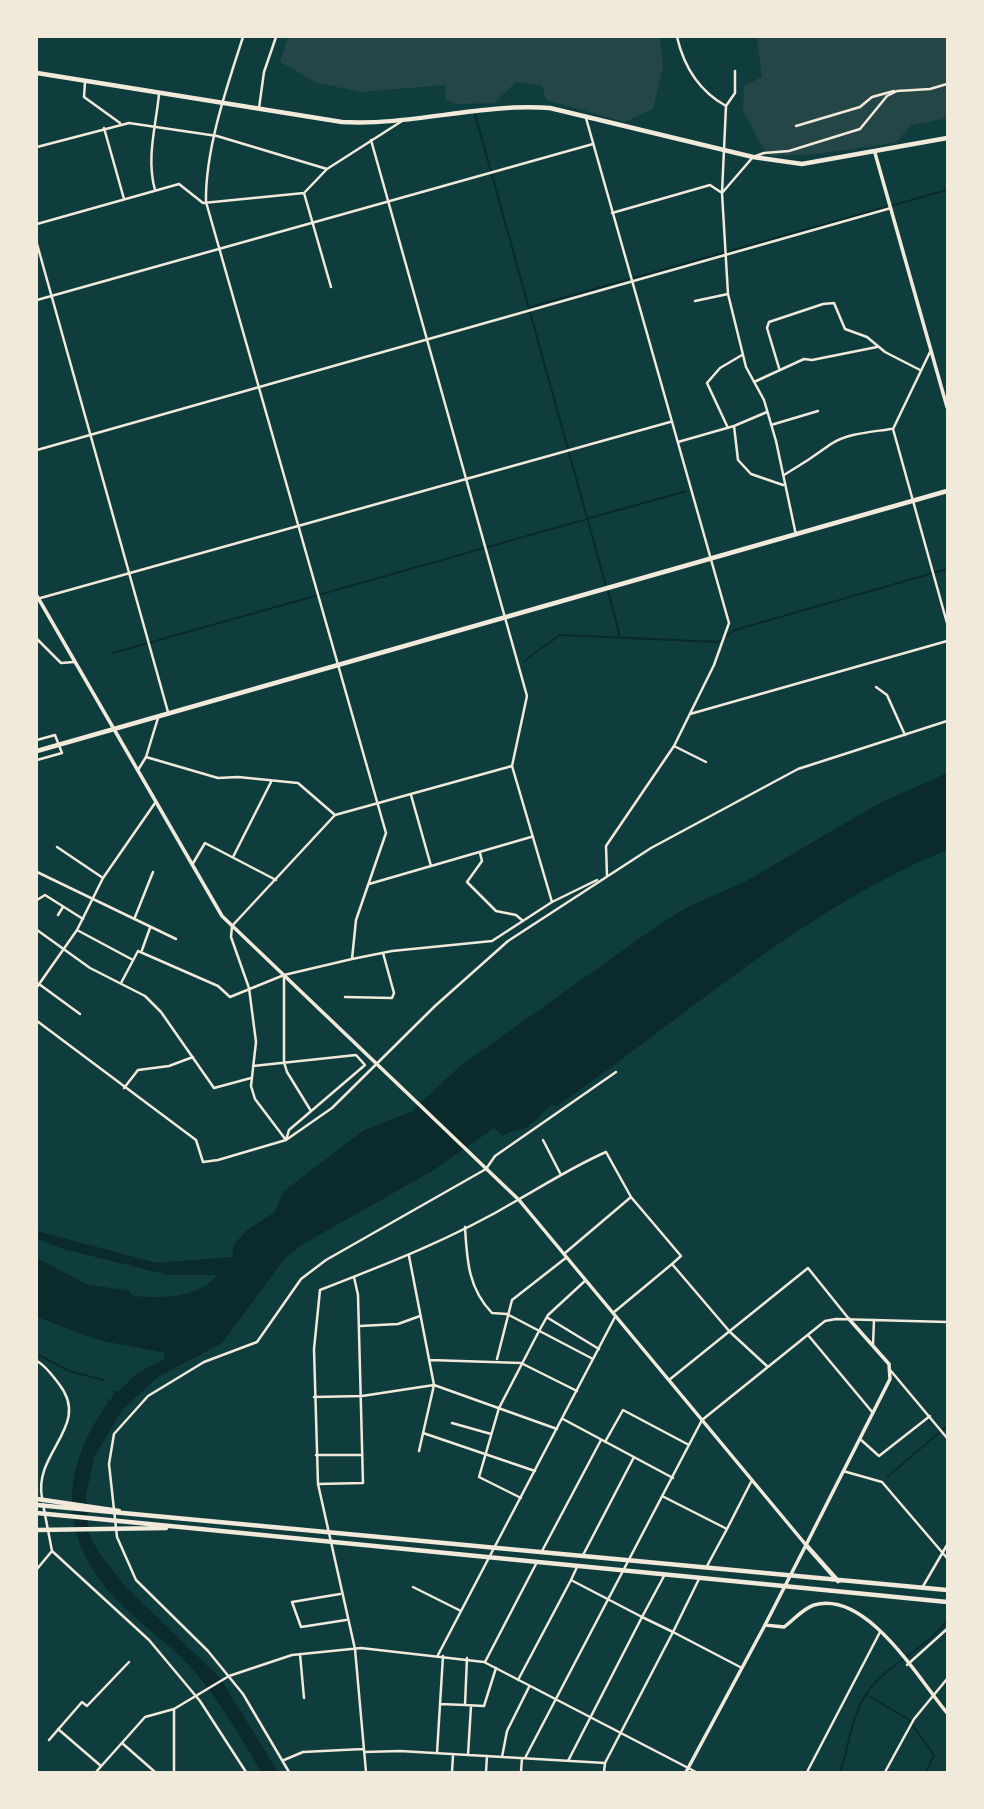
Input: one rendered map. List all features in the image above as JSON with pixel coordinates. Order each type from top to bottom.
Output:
[{"type":"main road","points":[[37,73],[342,122],[517,106],[550,108],[753,157],[802,164],[947,138]]},
{"type":"main road","points":[[875,153],[947,407]]},
{"type":"main road","points":[[37,751],[947,491]]},
{"type":"main road","points":[[37,597],[218,909],[232,926],[519,1200],[751,1482],[838,1581]]},
{"type":"main road","points":[[687,1770],[887,1388],[891,1370],[849,1319]]},
{"type":"main road","points":[[37,1499],[106,1507],[131,1514]]},
{"type":"main road","points":[[37,1505],[329,1535],[947,1590]]},
{"type":"main road","points":[[37,1513],[135,1526]]},
{"type":"main road","points":[[38,1529],[135,1526],[181,1528],[947,1602]]},
{"type":"main road","points":[[765,1625],[776,1629],[784,1627],[811,1606],[838,1604],[862,1614],[947,1713]]},
{"type":"street","points":[[243,37],[222,104],[206,182],[206,202],[386,833],[356,920],[352,959]]},
{"type":"street","points":[[259,109],[264,72],[276,37]]},
{"type":"street","points":[[677,37],[688,70],[712,98],[726,106]]},
{"type":"street","points":[[735,71],[735,93],[726,106],[722,193],[728,294],[743,355],[771,425],[796,535]]},
{"type":"street","points":[[85,82],[84,97],[120,123]]},
{"type":"street","points":[[796,126],[860,107],[883,92],[930,89],[947,84]]},
{"type":"street","points":[[722,193],[753,157],[764,152],[789,151],[860,130],[877,105],[897,91]]},
{"type":"street","points":[[155,190],[150,173],[159,93]]},
{"type":"street","points":[[37,224],[179,184],[206,202],[304,193],[327,169],[408,118]]},
{"type":"street","points":[[586,118],[729,623],[719,653],[674,746],[606,846],[607,876]]},
{"type":"street","points":[[37,147],[120,123],[217,136],[327,169]]},
{"type":"street","points":[[104,128],[124,199]]},
{"type":"street","points":[[371,140],[527,696],[512,766],[552,902]]},
{"type":"street","points":[[37,300],[388,199],[593,144]]},
{"type":"street","points":[[612,213],[710,185],[722,193]]},
{"type":"street","points":[[304,193],[331,287]]},
{"type":"street","points":[[37,450],[891,208]]},
{"type":"street","points":[[37,244],[168,712]]},
{"type":"street","points":[[695,301],[728,294]]},
{"type":"street","points":[[779,368],[767,328],[769,322],[823,304],[834,303],[845,329],[867,337],[878,347],[920,370]]},
{"type":"street","points":[[754,382],[779,368],[804,359],[812,360],[878,347]]},
{"type":"street","points":[[931,351],[893,429],[947,623]]},
{"type":"street","points":[[728,428],[707,383],[720,368],[743,355]]},
{"type":"street","points":[[771,425],[818,411]]},
{"type":"street","points":[[677,442],[728,428],[767,412]]},
{"type":"street","points":[[37,597],[671,421]]},
{"type":"street","points":[[734,426],[738,460],[751,474],[783,485]]},
{"type":"street","points":[[784,475],[822,454],[832,444],[858,434],[893,429]]},
{"type":"street","points":[[37,639],[61,663],[74,662]]},
{"type":"street","points":[[690,713],[947,642]]},
{"type":"street","points":[[876,687],[887,695],[905,735]]},
{"type":"street","points":[[136,771],[146,757],[159,722],[157,715]]},
{"type":"street","points":[[37,1021],[197,1140],[203,1162],[286,1140],[332,1108],[378,1066],[435,1006],[499,949],[651,848],[798,769],[947,721]]},
{"type":"street","points":[[37,740],[55,735],[62,753],[37,760]]},
{"type":"street","points":[[674,746],[706,762]]},
{"type":"street","points":[[146,757],[218,778],[238,777],[298,783],[335,815]]},
{"type":"street","points":[[286,1140],[255,1100],[252,1078],[256,1042],[249,988],[231,937],[232,926],[335,815],[512,766]]},
{"type":"street","points":[[233,858],[271,782]]},
{"type":"street","points":[[411,794],[431,867]]},
{"type":"street","points":[[80,1014],[38,985],[77,930],[103,878],[155,803]]},
{"type":"street","points":[[369,884],[532,837]]},
{"type":"street","points":[[191,866],[205,843],[276,880]]},
{"type":"street","points":[[57,847],[103,878]]},
{"type":"street","points":[[480,853],[482,861],[467,882],[496,911],[516,915],[523,921]]},
{"type":"street","points":[[37,872],[93,902],[135,917],[151,928],[176,939]]},
{"type":"street","points":[[135,917],[153,872]]},
{"type":"street","points":[[142,950],[218,986],[230,997],[284,975],[352,959],[492,941],[552,902],[607,876]]},
{"type":"street","points":[[37,900],[43,894],[83,919]]},
{"type":"street","points":[[58,915],[64,907]]},
{"type":"street","points":[[121,983],[142,950],[151,928]]},
{"type":"street","points":[[37,930],[90,968],[145,996],[161,1012],[214,1088],[252,1078]]},
{"type":"street","points":[[77,930],[133,961]]},
{"type":"street","points":[[345,997],[392,998],[394,993],[383,953]]},
{"type":"street","points":[[284,975],[284,1062],[287,1072],[311,1111]]},
{"type":"street","points":[[253,1066],[356,1055],[365,1065],[289,1130],[286,1140]]},
{"type":"street","points":[[124,1088],[138,1070],[169,1066],[193,1058]]},
{"type":"street","points":[[289,1772],[243,1694],[136,1580],[117,1537],[109,1464],[114,1434],[148,1396],[177,1377],[223,1353],[257,1342],[301,1279],[326,1260],[486,1168],[495,1156],[616,1072]]},
{"type":"street","points":[[543,1140],[560,1173]]},
{"type":"street","points":[[366,1772],[355,1649],[340,1594],[318,1484],[314,1397],[320,1290],[409,1256],[519,1200],[560,1173],[606,1153],[631,1197],[681,1256],[614,1315],[563,1419],[461,1611],[441,1656],[437,1753]]},
{"type":"street","points":[[497,1359],[512,1300],[631,1197]]},
{"type":"street","points":[[465,1227],[467,1271],[482,1302],[492,1313],[507,1314],[593,1359]]},
{"type":"street","points":[[409,1256],[434,1385],[419,1451]]},
{"type":"street","points":[[672,1264],[730,1332],[768,1367]]},
{"type":"street","points":[[669,1380],[808,1268],[849,1319]]},
{"type":"street","points":[[318,1484],[363,1483],[359,1326],[354,1277]]},
{"type":"street","points":[[521,1499],[479,1477],[485,1453],[499,1408],[547,1317],[586,1280]]},
{"type":"street","points":[[359,1326],[398,1324],[420,1316]]},
{"type":"street","points":[[547,1317],[599,1349]]},
{"type":"street","points":[[521,1772],[524,1758],[702,1420],[825,1321],[849,1319],[947,1322]]},
{"type":"street","points":[[873,1345],[874,1320]]},
{"type":"street","points":[[808,1335],[873,1413]]},
{"type":"street","points":[[430,1360],[497,1359],[521,1363],[577,1391]]},
{"type":"street","points":[[37,1360],[46,1366],[68,1395],[71,1407],[58,1442],[39,1479],[52,1552],[149,1640],[196,1697],[246,1772]]},
{"type":"street","points":[[891,1370],[947,1438]]},
{"type":"street","points":[[314,1397],[362,1396],[434,1385],[557,1429]]},
{"type":"street","points":[[605,1442],[623,1410],[689,1445]]},
{"type":"street","points":[[860,1439],[879,1456],[930,1416]]},
{"type":"street","points":[[563,1419],[673,1478]]},
{"type":"street","points":[[452,1423],[491,1434]]},
{"type":"street","points":[[423,1433],[535,1471]]},
{"type":"street","points":[[541,1552],[601,1440]]},
{"type":"street","points":[[316,1455],[362,1455]]},
{"type":"street","points":[[582,1557],[634,1457]]},
{"type":"street","points":[[843,1471],[882,1482],[947,1558]]},
{"type":"street","points":[[706,1568],[751,1482]]},
{"type":"street","points":[[663,1496],[727,1529]]},
{"type":"street","points":[[922,1588],[947,1545]]},
{"type":"street","points":[[37,1569],[52,1552]]},
{"type":"street","points":[[484,1662],[537,1562]]},
{"type":"street","points":[[518,1680],[578,1567]]},
{"type":"street","points":[[568,1761],[664,1576]]},
{"type":"street","points":[[604,1772],[605,1763],[699,1579]]},
{"type":"street","points":[[571,1580],[742,1668]]},
{"type":"street","points":[[414,1587],[461,1611]]},
{"type":"street","points":[[340,1594],[292,1602],[301,1627],[346,1620]]},
{"type":"street","points":[[907,1665],[947,1629]]},
{"type":"street","points":[[807,1772],[880,1632]]},
{"type":"street","points":[[96,1772],[145,1717],[174,1709],[227,1677],[300,1654],[355,1649],[467,1658],[484,1662],[687,1770],[696,1772]]},
{"type":"street","points":[[300,1654],[304,1698]]},
{"type":"street","points":[[465,1705],[467,1658]]},
{"type":"street","points":[[49,1740],[82,1702],[87,1706],[129,1662]]},
{"type":"street","points":[[440,1704],[484,1706],[496,1668]]},
{"type":"street","points":[[885,1772],[914,1719],[947,1679]]},
{"type":"street","points":[[502,1757],[507,1731],[530,1687]]},
{"type":"street","points":[[468,1755],[471,1706]]},
{"type":"street","points":[[173,1771],[174,1709]]},
{"type":"street","points":[[58,1729],[101,1766]]},
{"type":"street","points":[[121,1743],[156,1772]]},
{"type":"street","points":[[284,1760],[303,1752],[364,1751],[605,1763]]},
{"type":"street","points":[[452,1772],[453,1754]]},
{"type":"street","points":[[486,1772],[487,1756]]},
{"type":"shaded area","points":[[288,37],[660,37],[663,67],[653,109],[625,122],[546,100],[542,85],[516,82],[494,103],[457,104],[446,100],[445,85],[361,92],[317,83],[280,62]]},
{"type":"shaded area","points":[[757,37],[947,37],[947,118],[912,125],[895,143],[817,154],[771,156],[762,146],[743,111],[744,86],[762,77]]},
{"type":"shaded area","points":[[947,773],[947,850],[842,903],[793,934],[557,1106],[551,1105],[529,1126],[503,1136],[494,1128],[434,1170],[305,1243],[285,1258],[222,1343],[158,1377],[122,1410],[94,1457],[86,1495],[89,1534],[99,1553],[125,1586],[220,1678],[278,1772],[261,1772],[197,1674],[122,1606],[95,1574],[82,1550],[75,1526],[72,1501],[74,1477],[92,1427],[108,1403],[106,1399],[110,1401],[115,1390],[118,1392],[136,1374],[164,1359],[165,1353],[98,1340],[37,1317],[37,1258],[86,1284],[129,1291],[133,1296],[167,1297],[189,1293],[200,1289],[218,1275],[168,1275],[63,1249],[37,1239],[37,1231],[157,1263],[232,1257],[234,1244],[247,1230],[275,1212],[283,1192],[364,1130],[411,1112],[459,1067],[661,923],[688,907],[748,880],[878,804]]},
{"type":"waterway","points":[[475,114],[606,586]]},
{"type":"waterway","points":[[530,307],[947,190]]},
{"type":"waterway","points":[[113,653],[686,491]]},
{"type":"waterway","points":[[524,661],[560,635],[718,642],[735,630],[947,569]]},
{"type":"waterway","points":[[608,591],[620,637]]},
{"type":"waterway","points":[[37,1354],[69,1371],[103,1380]]},
{"type":"waterway","points":[[887,1477],[947,1426]]},
{"type":"waterway","points":[[840,1772],[854,1722],[866,1694],[874,1683],[928,1640],[947,1621]]},
{"type":"waterway","points":[[867,1695],[908,1719],[934,1755],[926,1772]]}]
